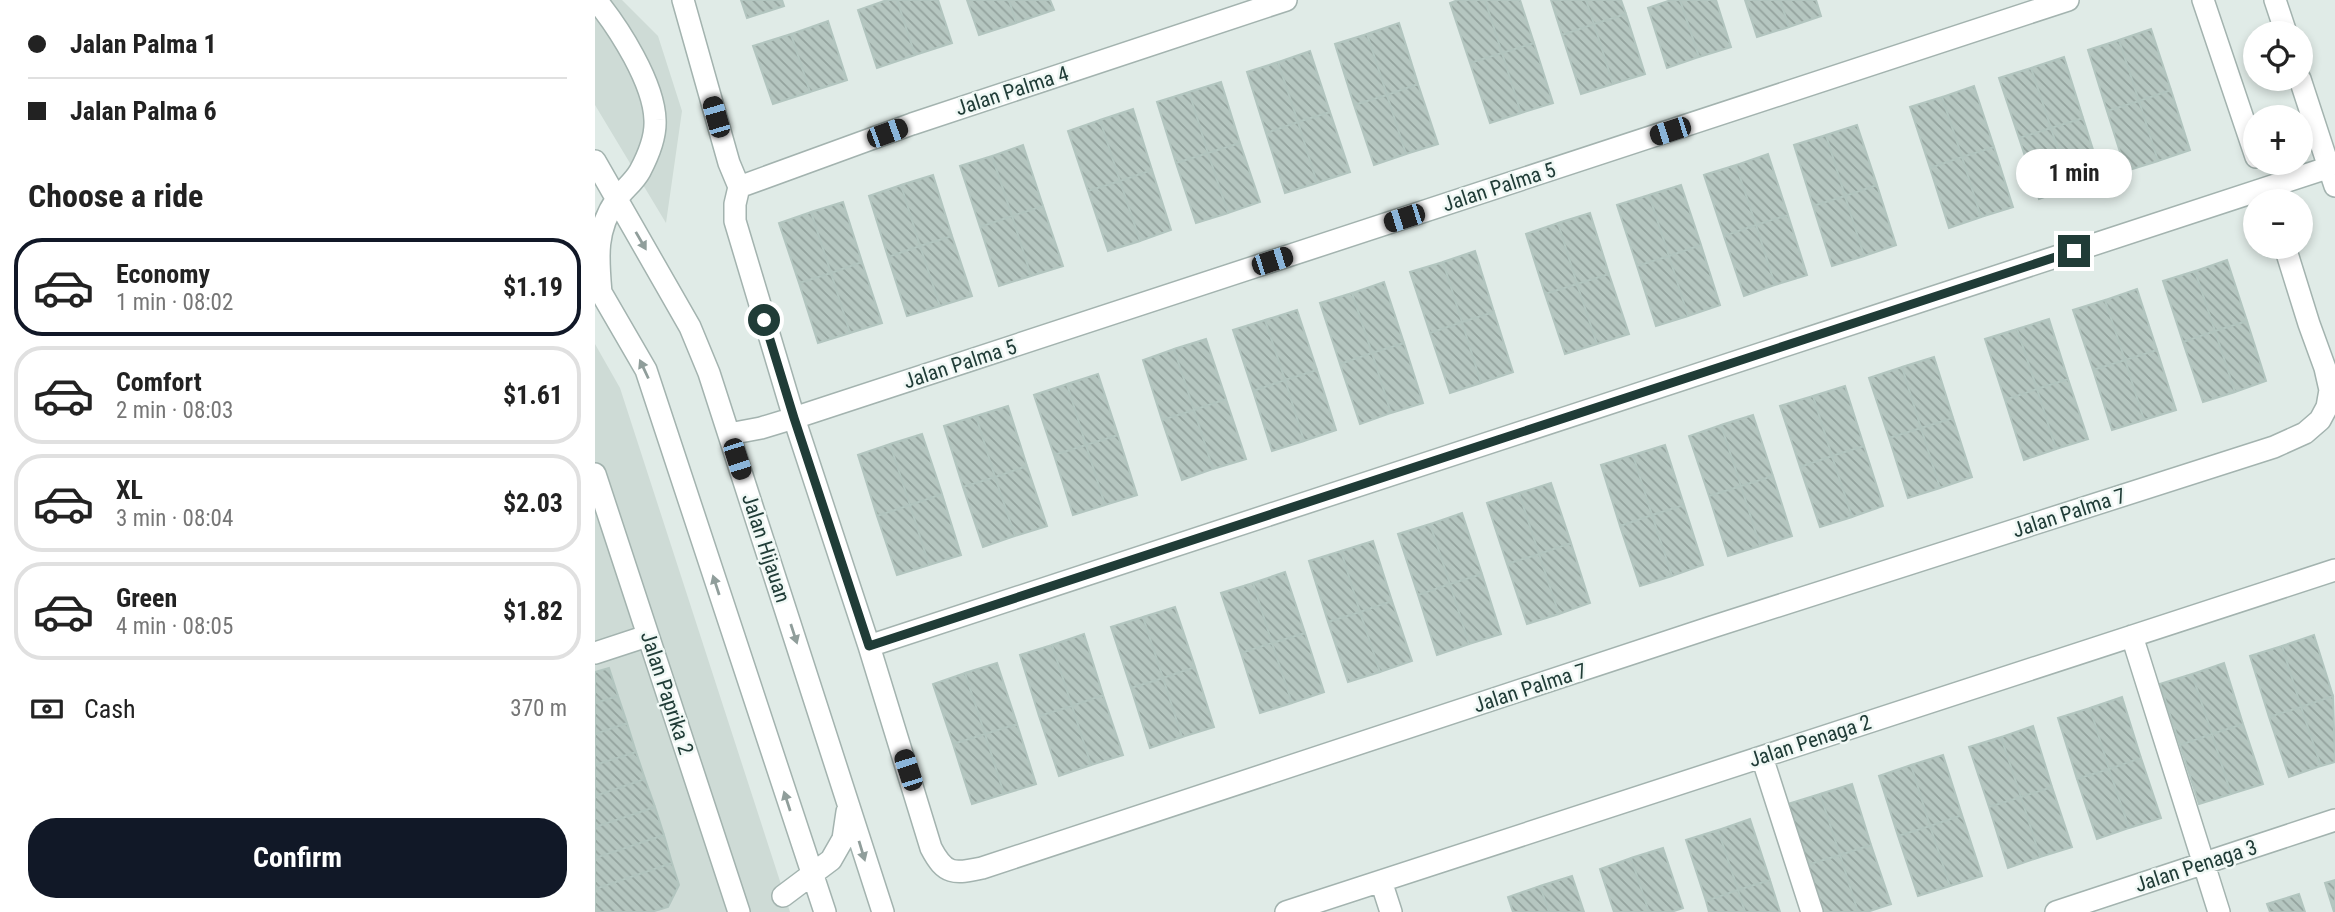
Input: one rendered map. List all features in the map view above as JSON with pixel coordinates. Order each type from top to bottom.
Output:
[{"type":"street","points":[[596,0],[614,23],[635,60],[648,90],[655,119],[651,145],[639,175],[616,199],[600,233],[597,251],[598,288],[646,370],[824,912]]},
{"type":"street","points":[[683,0],[729,163],[739,187]]},
{"type":"street","name":"Jalan Palma 4","points":[[739,187],[912,124],[1286,0]]},
{"type":"street","name":"Jalan Palma 5","points":[[729,434],[794,418],[2068,0]]},
{"type":"street","points":[[2203,0],[2243,118]]},
{"type":"street","points":[[2276,0],[2282,21]]},
{"type":"street","points":[[2287,189],[2331,177],[2304,91]]},
{"type":"street","name":"Jalan Hijauan","points":[[595,160],[690,327],[709,373],[883,912]]},
{"type":"street","name":"Jalan Palma 7","points":[[739,187],[735,221],[794,418],[869,646],[931,848],[939,865],[958,873],[995,864],[1712,627],[2274,447],[2305,433],[2320,420],[2327,407],[2330,390],[2289,259]]},
{"type":"street","points":[[869,646],[2243,202]]},
{"type":"street","name":"Jalan Paprika 2","points":[[595,474],[739,912]]},
{"type":"street","name":"Jalan Penaga 2","points":[[1286,912],[2335,570]]},
{"type":"street","points":[[595,653],[647,636]]},
{"type":"street","points":[[2131,636],[2219,912]]},
{"type":"street","points":[[1762,757],[1812,912]]},
{"type":"street","points":[[776,904],[831,860],[843,839],[848,803]]},
{"type":"street","name":"Jalan Penaga 3","points":[[2056,912],[2335,820]]},
{"type":"street","points":[[776,904],[794,880],[805,855]]},
{"type":"street","points":[[1381,881],[1391,912]]},
{"type":"shaded area","points":[[595,0],[622,0],[658,36],[682,111],[666,223],[595,105]]},
{"type":"shaded area","points":[[595,344],[620,388],[790,912],[595,912]]},
{"type":"building","points":[[741,0],[782,0],[784,6],[747,18]]},
{"type":"building","points":[[887,0],[897,0],[915,55],[877,68],[858,10]]},
{"type":"building","points":[[897,0],[938,0],[952,43],[915,55]]},
{"type":"building","points":[[967,0],[1009,0],[1016,23],[979,35]]},
{"type":"building","points":[[1009,0],[1050,0],[1054,10],[1016,23]]},
{"type":"building","points":[[1458,0],[1485,0],[1502,53],[1470,63],[1450,3]]},
{"type":"building","points":[[1485,0],[1520,0],[1534,43],[1502,53]]},
{"type":"building","points":[[1551,0],[1586,0],[1594,24],[1562,35]]},
{"type":"building","points":[[1586,0],[1621,0],[1626,14],[1594,24]]},
{"type":"building","points":[[1671,0],[1680,0],[1699,57],[1667,68],[1648,8]]},
{"type":"building","points":[[1680,0],[1716,0],[1731,47],[1699,57]]},
{"type":"building","points":[[1745,0],[1780,0],[1789,27],[1757,37]]},
{"type":"building","points":[[1780,0],[1816,0],[1821,16],[1789,27]]},
{"type":"building","points":[[1626,14],[1645,74],[1613,84],[1594,24]]},
{"type":"building","points":[[828,21],[847,80],[810,92],[791,34]]},
{"type":"building","points":[[1399,23],[1418,84],[1387,95],[1367,34]]},
{"type":"building","points":[[1594,24],[1613,84],[1581,94],[1562,35]]},
{"type":"building","points":[[2151,29],[2171,90],[2139,101],[2119,40]]},
{"type":"building","points":[[791,34],[810,92],[773,104],[753,46]]},
{"type":"building","points":[[1367,34],[1387,95],[1354,105],[1335,44]]},
{"type":"building","points":[[2119,40],[2139,101],[2107,111],[2088,50]]},
{"type":"building","points":[[1534,43],[1553,103],[1521,113],[1502,53]]},
{"type":"building","points":[[1310,51],[1330,112],[1298,122],[1278,62]]},
{"type":"building","points":[[1502,53],[1521,113],[1490,123],[1470,63]]},
{"type":"building","points":[[2064,57],[2083,118],[2051,128],[2031,68]]},
{"type":"building","points":[[1278,62],[1298,122],[1266,133],[1247,72]]},
{"type":"building","points":[[2031,68],[2051,128],[2019,138],[1999,78]]},
{"type":"building","points":[[1221,82],[1240,143],[1208,153],[1189,92]]},
{"type":"building","points":[[1418,84],[1438,144],[1406,154],[1387,95]]},
{"type":"building","points":[[1974,86],[1994,147],[1962,157],[1942,97]]},
{"type":"building","points":[[2171,90],[2190,150],[2158,161],[2139,101]]},
{"type":"building","points":[[1189,92],[1208,153],[1176,163],[1157,102]]},
{"type":"building","points":[[1387,95],[1406,154],[1374,165],[1354,105]]},
{"type":"building","points":[[1942,97],[1962,157],[1930,168],[1910,107]]},
{"type":"building","points":[[2139,101],[2158,161],[2126,171],[2107,111]]},
{"type":"building","points":[[1133,109],[1152,170],[1120,181],[1100,120]]},
{"type":"building","points":[[1330,112],[1350,172],[1317,183],[1298,122]]},
{"type":"building","points":[[2083,118],[2102,178],[2070,188],[2051,128]]},
{"type":"building","points":[[1100,120],[1120,181],[1088,191],[1068,131]]},
{"type":"building","points":[[1298,122],[1317,183],[1285,193],[1266,133]]},
{"type":"building","points":[[1857,125],[1877,185],[1845,196],[1826,135]]},
{"type":"building","points":[[2051,128],[2070,188],[2039,199],[2019,138]]},
{"type":"building","points":[[1826,135],[1845,196],[1813,206],[1794,145]]},
{"type":"building","points":[[1240,143],[1260,202],[1228,213],[1208,153]]},
{"type":"building","points":[[1023,145],[1043,206],[1012,216],[992,156]]},
{"type":"building","points":[[1994,147],[2013,207],[1981,217],[1962,157]]},
{"type":"building","points":[[1208,153],[1228,213],[1196,223],[1176,163]]},
{"type":"building","points":[[1768,154],[1788,215],[1756,225],[1736,165]]},
{"type":"building","points":[[992,156],[1012,216],[980,227],[960,166]]},
{"type":"building","points":[[1962,157],[1981,217],[1949,228],[1930,168]]},
{"type":"building","points":[[1736,165],[1756,225],[1724,236],[1704,175]]},
{"type":"building","points":[[1152,170],[1171,230],[1140,241],[1120,181]]},
{"type":"building","points":[[933,175],[952,236],[920,246],[901,185]]},
{"type":"building","points":[[1120,181],[1140,241],[1108,251],[1088,191]]},
{"type":"building","points":[[901,185],[920,246],[888,257],[869,196]]},
{"type":"building","points":[[1681,185],[1701,245],[1669,256],[1649,195]]},
{"type":"building","points":[[1877,185],[1896,245],[1864,256],[1845,196]]},
{"type":"building","points":[[1649,195],[1669,256],[1637,266],[1617,205]]},
{"type":"building","points":[[1845,196],[1864,256],[1832,266],[1813,206]]},
{"type":"building","points":[[843,202],[862,262],[831,273],[811,212]]},
{"type":"building","points":[[1043,206],[1063,266],[1031,276],[1012,216]]},
{"type":"building","points":[[811,212],[831,273],[799,283],[779,223]]},
{"type":"building","points":[[1590,213],[1609,274],[1577,284],[1558,223]]},
{"type":"building","points":[[1788,215],[1807,275],[1775,285],[1756,225]]},
{"type":"building","points":[[1012,216],[1031,276],[999,286],[980,227]]},
{"type":"building","points":[[1558,223],[1577,284],[1545,294],[1526,234]]},
{"type":"building","points":[[1756,225],[1775,285],[1744,296],[1724,236]]},
{"type":"building","points":[[952,236],[972,296],[940,306],[920,246]]},
{"type":"building","points":[[1701,245],[1720,305],[1688,316],[1669,256]]},
{"type":"building","points":[[920,246],[940,306],[907,316],[888,257]]},
{"type":"building","points":[[1475,251],[1494,312],[1462,322],[1443,262]]},
{"type":"building","points":[[1669,256],[1688,316],[1656,326],[1637,266]]},
{"type":"building","points":[[2227,260],[2247,321],[2215,331],[2195,271]]},
{"type":"building","points":[[862,262],[882,323],[850,333],[831,273]]},
{"type":"building","points":[[1443,262],[1462,322],[1430,333],[1410,272]]},
{"type":"building","points":[[2195,271],[2215,331],[2183,342],[2163,281]]},
{"type":"building","points":[[831,273],[850,333],[818,343],[799,283]]},
{"type":"building","points":[[1609,274],[1629,334],[1597,344],[1577,284]]},
{"type":"building","points":[[1384,282],[1404,343],[1372,353],[1352,293]]},
{"type":"building","points":[[1577,284],[1597,344],[1565,354],[1545,294]]},
{"type":"building","points":[[2137,289],[2157,350],[2125,360],[2105,300]]},
{"type":"building","points":[[1352,293],[1372,353],[1340,364],[1320,303]]},
{"type":"building","points":[[2105,300],[2125,360],[2093,370],[2073,310]]},
{"type":"building","points":[[1297,310],[1317,370],[1285,380],[1265,320]]},
{"type":"building","points":[[1494,312],[1513,372],[1481,383],[1462,322]]},
{"type":"building","points":[[2049,319],[2068,379],[2037,389],[2017,329]]},
{"type":"building","points":[[1265,320],[1285,380],[1253,391],[1233,330]]},
{"type":"building","points":[[2247,321],[2266,381],[2235,392],[2215,331]]},
{"type":"building","points":[[1462,322],[1481,383],[1450,393],[1430,333]]},
{"type":"building","points":[[2017,329],[2037,389],[2005,400],[1985,339]]},
{"type":"building","points":[[2215,331],[2235,392],[2203,402],[2183,342]]},
{"type":"building","points":[[1206,339],[1226,399],[1194,410],[1174,349]]},
{"type":"building","points":[[1404,343],[1423,403],[1391,413],[1372,353]]},
{"type":"building","points":[[1174,349],[1194,410],[1162,420],[1143,360]]},
{"type":"building","points":[[2157,350],[2176,410],[2144,420],[2125,360]]},
{"type":"building","points":[[1372,353],[1391,413],[1360,424],[1340,364]]},
{"type":"building","points":[[1934,357],[1953,418],[1921,428],[1902,367]]},
{"type":"building","points":[[2125,360],[2144,420],[2112,430],[2093,370]]},
{"type":"building","points":[[1902,367],[1921,428],[1889,438],[1869,378]]},
{"type":"building","points":[[1317,370],[1336,430],[1304,441],[1285,380]]},
{"type":"building","points":[[1098,374],[1118,435],[1086,445],[1067,384]]},
{"type":"building","points":[[2068,379],[2088,439],[2056,449],[2037,389]]},
{"type":"building","points":[[1285,380],[1304,441],[1272,451],[1253,391]]},
{"type":"building","points":[[1067,384],[1086,445],[1054,455],[1034,395]]},
{"type":"building","points":[[1845,386],[1864,446],[1832,456],[1813,396]]},
{"type":"building","points":[[2037,389],[2056,449],[2024,460],[2005,400]]},
{"type":"building","points":[[1813,396],[1832,456],[1800,467],[1780,406]]},
{"type":"building","points":[[1226,399],[1246,459],[1213,469],[1194,410]]},
{"type":"building","points":[[1008,406],[1027,466],[995,477],[976,416]]},
{"type":"building","points":[[1194,410],[1213,469],[1182,480],[1162,420]]},
{"type":"building","points":[[1753,415],[1773,476],[1741,486],[1721,425]]},
{"type":"building","points":[[976,416],[995,477],[963,487],[944,426]]},
{"type":"building","points":[[1953,418],[1972,477],[1940,488],[1921,428]]},
{"type":"building","points":[[1721,425],[1741,486],[1709,496],[1689,436]]},
{"type":"building","points":[[1921,428],[1940,488],[1908,498],[1889,438]]},
{"type":"building","points":[[922,434],[942,494],[910,505],[890,444]]},
{"type":"building","points":[[1118,435],[1137,495],[1105,505],[1086,445]]},
{"type":"building","points":[[890,444],[910,505],[877,516],[858,455]]},
{"type":"building","points":[[1086,445],[1105,505],[1073,515],[1054,455]]},
{"type":"building","points":[[1665,445],[1684,505],[1652,515],[1633,455]]},
{"type":"building","points":[[1864,446],[1883,506],[1852,517],[1832,456]]},
{"type":"building","points":[[1633,455],[1652,515],[1620,526],[1601,465]]},
{"type":"building","points":[[1832,456],[1852,517],[1820,527],[1800,467]]},
{"type":"building","points":[[1027,466],[1047,526],[1015,536],[995,477]]},
{"type":"building","points":[[1773,476],[1792,536],[1760,546],[1741,486]]},
{"type":"building","points":[[995,477],[1015,536],[983,547],[963,487]]},
{"type":"building","points":[[1551,483],[1571,543],[1539,554],[1519,493]]},
{"type":"building","points":[[1741,486],[1760,546],[1728,556],[1709,496]]},
{"type":"building","points":[[1519,493],[1539,554],[1507,564],[1487,503]]},
{"type":"building","points":[[942,494],[961,555],[929,565],[910,505]]},
{"type":"building","points":[[910,505],[929,565],[897,575],[877,516]]},
{"type":"building","points":[[1684,505],[1703,565],[1672,576],[1652,515]]},
{"type":"building","points":[[1462,513],[1482,574],[1450,584],[1430,524]]},
{"type":"building","points":[[1652,515],[1672,576],[1640,586],[1620,526]]},
{"type":"building","points":[[1430,524],[1450,584],[1418,595],[1398,534]]},
{"type":"building","points":[[1373,541],[1392,601],[1360,612],[1341,551]]},
{"type":"building","points":[[1571,543],[1590,603],[1559,614],[1539,554]]},
{"type":"building","points":[[1341,551],[1360,612],[1328,622],[1309,561]]},
{"type":"building","points":[[1539,554],[1559,614],[1527,624],[1507,564]]},
{"type":"building","points":[[1285,572],[1305,633],[1272,643],[1253,583]]},
{"type":"building","points":[[1482,574],[1501,634],[1469,644],[1450,584]]},
{"type":"building","points":[[1253,583],[1272,643],[1241,653],[1221,593]]},
{"type":"building","points":[[1450,584],[1469,644],[1437,655],[1418,595]]},
{"type":"building","points":[[1392,601],[1412,661],[1380,672],[1360,612]]},
{"type":"building","points":[[1175,607],[1195,667],[1163,678],[1143,617]]},
{"type":"building","points":[[1360,612],[1380,672],[1348,682],[1328,622]]},
{"type":"building","points":[[1143,617],[1163,678],[1131,688],[1111,627]]},
{"type":"building","points":[[1305,633],[1324,692],[1292,703],[1272,643]]},
{"type":"building","points":[[1084,634],[1103,695],[1072,706],[1052,645]]},
{"type":"building","points":[[2314,635],[2333,696],[2301,707],[2282,646]]},
{"type":"building","points":[[1272,643],[1292,703],[1260,713],[1241,653]]},
{"type":"building","points":[[1052,645],[1072,706],[1039,716],[1020,655]]},
{"type":"building","points":[[2282,646],[2301,707],[2269,717],[2250,656]]},
{"type":"building","points":[[997,663],[1017,724],[985,734],[965,673]]},
{"type":"building","points":[[2224,663],[2243,724],[2212,734],[2192,674]]},
{"type":"building","points":[[1195,667],[1214,727],[1182,737],[1163,678]]},
{"type":"building","points":[[609,668],[618,696],[595,703],[595,672]]},
{"type":"building","points":[[965,673],[985,734],[953,744],[933,684]]},
{"type":"building","points":[[2192,674],[2212,734],[2180,745],[2160,684]]},
{"type":"building","points":[[1163,678],[1182,737],[1150,748],[1131,688]]},
{"type":"building","points":[[1103,695],[1123,755],[1091,765],[1072,706]]},
{"type":"building","points":[[618,696],[627,723],[595,734],[595,703]]},
{"type":"building","points":[[2333,696],[2335,762],[2321,766],[2301,707]]},
{"type":"building","points":[[2122,697],[2141,758],[2109,769],[2090,708]]},
{"type":"building","points":[[1072,706],[1091,765],[1059,776],[1039,716]]},
{"type":"building","points":[[2301,707],[2321,766],[2289,777],[2269,717]]},
{"type":"building","points":[[2090,708],[2109,769],[2077,779],[2058,718]]},
{"type":"building","points":[[627,723],[636,752],[595,765],[595,734]]},
{"type":"building","points":[[1017,724],[1036,784],[1004,794],[985,734]]},
{"type":"building","points":[[2243,724],[2263,784],[2231,794],[2212,734]]},
{"type":"building","points":[[2033,726],[2052,787],[2021,797],[2001,737]]},
{"type":"building","points":[[985,734],[1004,794],[972,804],[953,744]]},
{"type":"building","points":[[2212,734],[2231,794],[2199,804],[2180,745]]},
{"type":"building","points":[[2001,737],[2021,797],[1989,807],[1969,747]]},
{"type":"building","points":[[636,752],[645,779],[595,796],[595,765]]},
{"type":"building","points":[[1943,755],[1962,815],[1930,826],[1911,765]]},
{"type":"building","points":[[2141,758],[2161,818],[2129,828],[2109,769]]},
{"type":"building","points":[[1911,765],[1930,826],[1898,836],[1879,776]]},
{"type":"building","points":[[2109,769],[2129,828],[2097,839],[2077,779]]},
{"type":"building","points":[[645,779],[655,807],[595,827],[595,796]]},
{"type":"building","points":[[1852,784],[1871,845],[1840,855],[1820,794]]},
{"type":"building","points":[[2052,787],[2072,847],[2040,857],[2021,797]]},
{"type":"building","points":[[1820,794],[1840,855],[1807,865],[1788,804]]},
{"type":"building","points":[[2021,797],[2040,857],[2008,868],[1989,807]]},
{"type":"building","points":[[655,807],[664,835],[595,858],[595,827]]},
{"type":"building","points":[[1962,815],[1982,876],[1950,886],[1930,826]]},
{"type":"building","points":[[1750,819],[1770,880],[1738,890],[1718,830]]},
{"type":"building","points":[[1930,826],[1950,886],[1918,896],[1898,836]]},
{"type":"building","points":[[1718,830],[1738,890],[1706,901],[1686,840]]},
{"type":"building","points":[[664,835],[672,863],[595,889],[595,858]]},
{"type":"building","points":[[1871,845],[1891,904],[1867,912],[1858,912],[1840,855]]},
{"type":"building","points":[[1663,848],[1683,908],[1671,912],[1649,912],[1631,858]]},
{"type":"building","points":[[1840,855],[1858,912],[1822,912],[1807,865]]},
{"type":"building","points":[[1631,858],[1649,912],[1614,912],[1600,869]]},
{"type":"building","points":[[672,863],[679,885],[668,907],[651,912],[595,912],[595,889]]},
{"type":"building","points":[[1572,876],[1584,912],[1549,912],[1540,886]]},
{"type":"building","points":[[1770,880],[1780,912],[1745,912],[1738,890]]},
{"type":"building","points":[[2335,880],[2335,912],[2334,912],[2325,883]]},
{"type":"building","points":[[1540,886],[1549,912],[1513,912],[1508,897]]},
{"type":"building","points":[[1738,890],[1745,912],[1709,912],[1706,901]]},
{"type":"building","points":[[2299,894],[2305,912],[2270,912],[2267,904]]},
{"type":"route","points":[[764,320],[869,646],[2074,251]]}]
